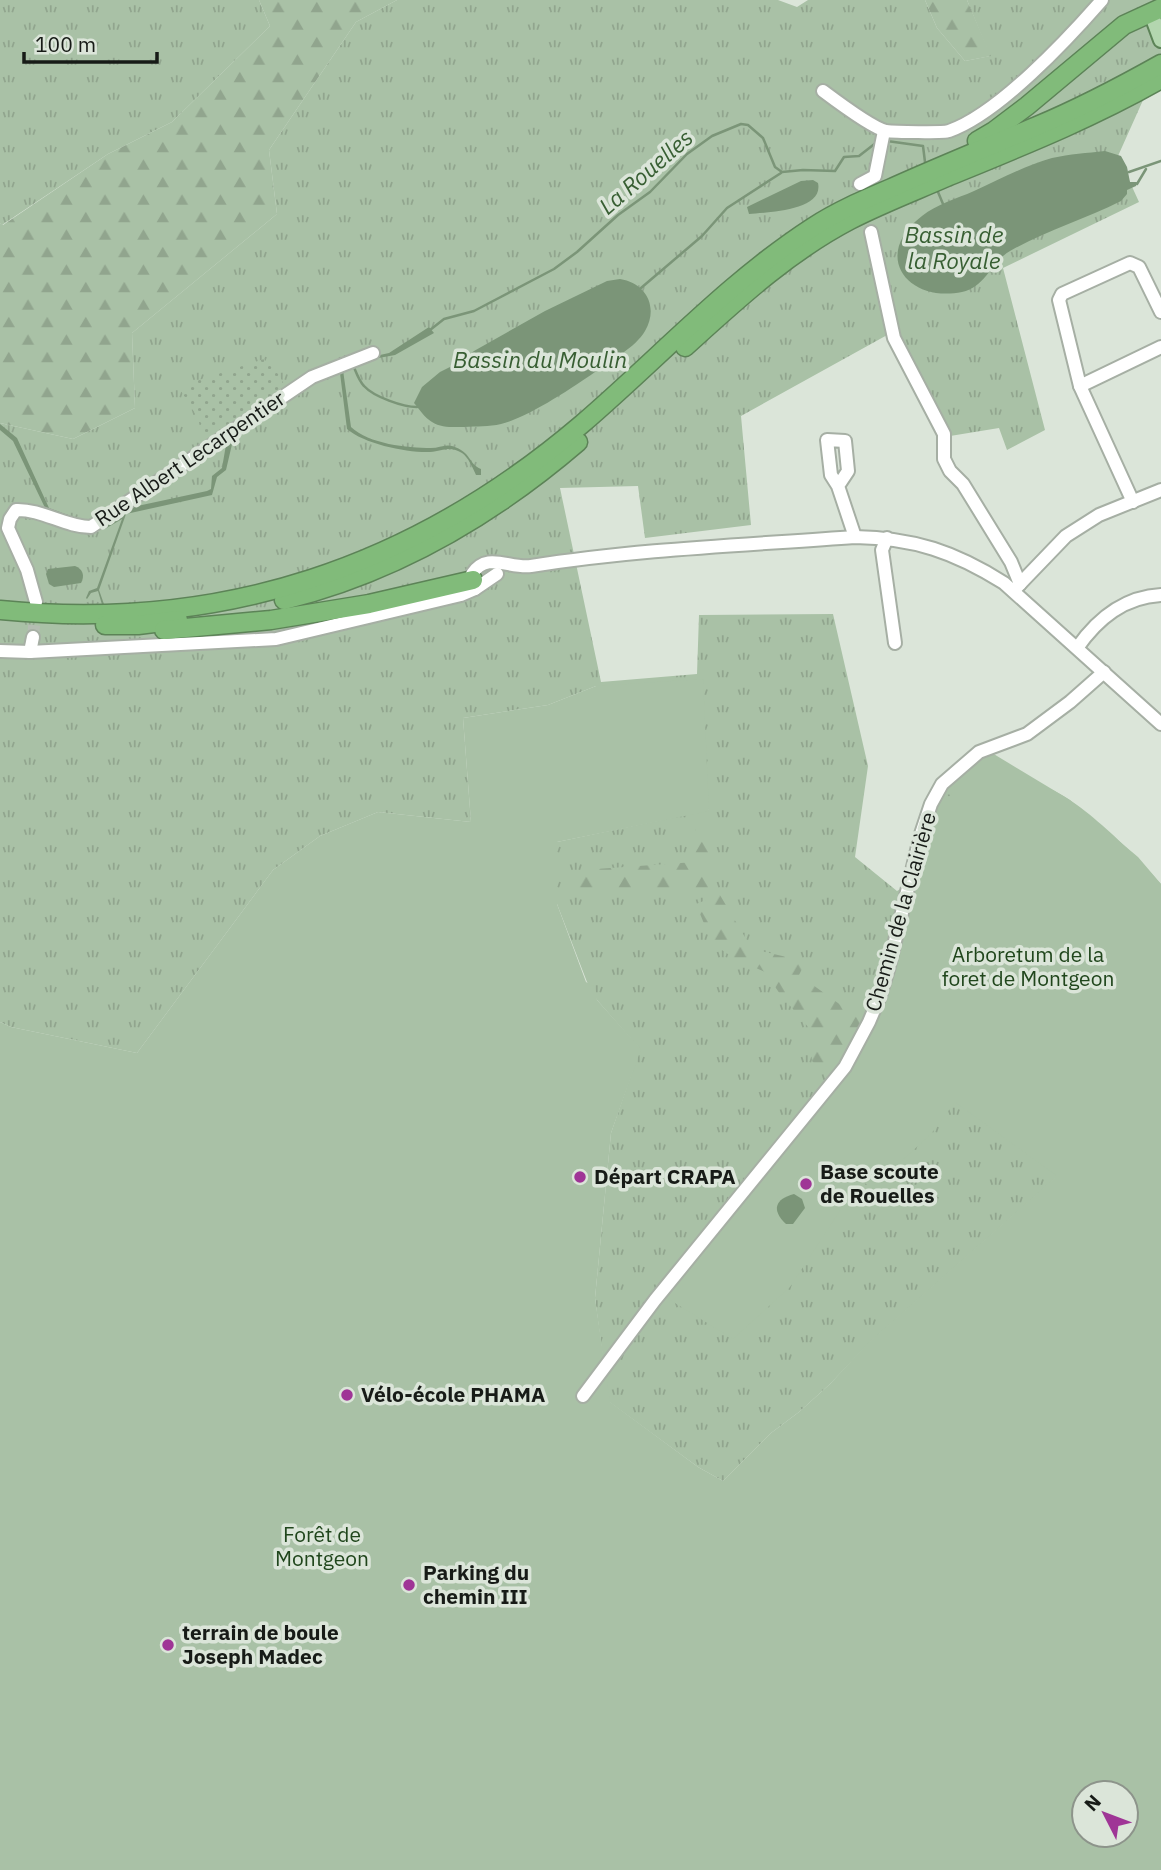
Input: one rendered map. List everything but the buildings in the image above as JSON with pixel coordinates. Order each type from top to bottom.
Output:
[{"type":"highway","points":[[894,187],[994,131],[1059,80],[1106,38],[1152,7]]},
{"type":"highway","points":[[0,610],[80,616],[191,608],[287,587],[395,547],[485,498],[533,464],[743,278],[782,248],[846,208],[1105,96],[1161,64]]},
{"type":"highway","points":[[56,626],[138,625],[234,612],[338,583],[412,554],[473,521],[548,468],[752,286],[821,236],[886,203],[1062,129],[1161,79]]},
{"type":"highway","points":[[0,622],[147,631],[271,620],[474,585]]},
{"type":"main road","points":[[1152,7],[1161,40]]},
{"type":"street","points":[[823,91],[884,131],[940,133],[975,119],[1038,65],[1102,0]]},
{"type":"street","points":[[860,184],[875,176],[884,131]]},
{"type":"street","points":[[871,232],[894,338],[944,434],[944,459],[950,471],[963,484],[1004,550],[1017,587]]},
{"type":"street","points":[[1133,502],[1080,386],[1059,300],[1062,294],[1130,263],[1139,267],[1161,312]]},
{"type":"street","points":[[1080,386],[1161,347]]},
{"type":"street","name":"Rue Albert Lecarpentier","points":[[36,602],[27,570],[8,528],[16,510],[27,510],[81,527],[95,524],[313,377],[373,353]]},
{"type":"street","points":[[838,486],[855,537]]},
{"type":"street","points":[[1017,587],[1066,536],[1099,515],[1161,490]]},
{"type":"street","points":[[0,651],[30,652],[276,639],[461,595],[497,574],[525,566],[643,553],[855,537],[887,538],[945,551],[1017,587],[1077,648],[1161,724]]},
{"type":"street","points":[[887,538],[882,550],[895,643]]},
{"type":"street","points":[[474,585],[472,574],[482,563],[489,561],[525,566]]},
{"type":"street","points":[[1077,648],[1095,626],[1119,606],[1145,596],[1161,595]]},
{"type":"street","points":[[30,652],[33,637]]},
{"type":"street","name":"Chemin de la Clairière","points":[[583,1396],[655,1300],[845,1068],[880,996],[921,834],[931,804],[942,784],[979,752],[1027,734],[1104,672]]},
{"type":"green space","points":[[0,0],[259,0],[270,26],[172,122],[108,154],[2,225]]},
{"type":"green space","points":[[259,0],[397,0],[356,22],[269,150],[277,214],[132,333],[135,408],[73,439],[0,423],[0,223],[3,225],[108,154],[172,122],[270,26]]},
{"type":"green space","name":"Arboretum de la foret de Montgeon","points":[[397,0],[778,0],[797,7],[808,0],[925,0],[937,28],[965,61],[990,56],[967,0],[1161,0],[1161,60],[1118,156],[1139,202],[1003,268],[1045,430],[1007,450],[999,428],[944,437],[889,334],[741,416],[751,525],[645,538],[638,486],[560,488],[601,682],[697,674],[699,615],[833,614],[868,766],[855,857],[897,891],[904,887],[947,772],[1020,782],[1057,792],[1106,829],[1161,884],[1058,1176],[868,1344],[830,1384],[771,1433],[723,1481],[698,1467],[593,1390],[605,1373],[595,1298],[611,1133],[640,1049],[597,1000],[587,982],[557,904],[557,842],[709,810],[596,686],[548,705],[463,718],[471,822],[378,812],[320,836],[273,870],[137,1053],[11,1027],[0,1022],[0,423],[73,439],[135,408],[132,333],[277,214],[269,150],[356,22]]},
{"type":"green space","points":[[925,0],[967,0],[991,56],[965,61],[937,28]]},
{"type":"green space","points":[[264,359],[279,375],[287,390],[205,449],[198,418],[181,391],[196,381]]},
{"type":"green space","name":"Forêt de Montgeon","points":[[703,679],[709,811],[557,842],[557,904],[586,982],[595,987],[597,1000],[641,1049],[611,1133],[595,1298],[610,1402],[698,1467],[723,1481],[771,1433],[830,1384],[867,1344],[1057,1176],[955,1102],[931,1134],[872,1188],[860,1180],[790,1287],[733,1339],[662,1295],[872,1024],[877,1023],[926,834],[940,797],[950,796],[956,788],[947,783],[983,756],[992,753],[1070,800],[1138,857],[1161,884],[1161,1870],[0,1870],[0,1022],[11,1027],[137,1053],[273,870],[320,836],[378,812],[471,822],[463,718],[548,705],[596,686]]},
{"type":"green space","points":[[708,819],[708,875],[752,949],[795,959],[803,967],[799,975],[863,1021],[828,1078],[812,1061],[809,1028],[765,972],[735,959],[712,943],[696,904],[706,900],[696,888],[567,892],[568,871],[695,862],[696,820]]},
{"type":"water","name":"Bassin de la Royale","points":[[1105,151],[1121,156],[1130,182],[1137,182],[1136,186],[1127,190],[1121,201],[1010,251],[983,280],[962,292],[925,290],[902,273],[898,260],[899,246],[907,231],[928,212],[1042,161]]},
{"type":"water","points":[[813,180],[818,183],[818,192],[804,205],[781,211],[749,214],[747,207],[801,181]]},
{"type":"water","name":"Bassin du Moulin","points":[[620,279],[637,285],[648,297],[651,313],[645,331],[622,353],[549,402],[512,421],[464,427],[436,424],[414,403],[422,387],[474,351],[545,311],[607,281]]},
{"type":"water","points":[[429,327],[434,333],[395,355],[373,359],[343,370],[351,427],[359,433],[389,444],[421,448],[452,446],[463,451],[481,469],[481,475],[476,475],[466,457],[454,449],[410,451],[375,443],[355,434],[347,429],[340,373],[317,380],[233,440],[226,470],[217,477],[212,495],[126,514],[99,590],[105,607],[103,608],[98,591],[86,598],[89,591],[97,588],[122,519],[105,529],[97,529],[128,508],[211,489],[212,476],[222,468],[227,439],[309,380],[362,359],[389,353]]},
{"type":"water","points":[[0,424],[17,438],[49,508],[76,518],[94,521],[89,525],[47,512],[13,441],[0,430]]},
{"type":"water","points":[[75,566],[82,573],[81,583],[54,587],[49,584],[46,574],[48,569]]},
{"type":"water","points":[[794,1194],[802,1199],[805,1208],[793,1224],[786,1224],[778,1214],[777,1206],[783,1199]]},
{"type":"waterway","name":"La Rouelles","points":[[430,330],[444,319],[474,311],[554,269],[650,192],[687,154],[712,136],[741,124],[748,125],[763,138],[775,167],[782,172],[835,171],[844,157],[859,156],[877,142]]},
{"type":"waterway","name":"La Rouelles","points":[[887,141],[923,146],[925,162]]},
{"type":"waterway","points":[[1129,172],[1161,161]]},
{"type":"waterway","points":[[1137,184],[1146,169]]},
{"type":"waterway","points":[[641,288],[702,236],[727,208],[781,173]]},
{"type":"waterway","points":[[938,192],[943,204]]},
{"type":"waterway","points":[[353,365],[364,386],[375,394],[389,401],[417,407]]},
{"type":"tunnel","points":[[33,637],[36,606]]},
{"type":"place","name":"Départ CRAPA","points":[[580,1177]]},
{"type":"place","name":"Base scoute de Rouelles","points":[[806,1184]]},
{"type":"place","name":"Vélo-école PHAMA","points":[[347,1395]]},
{"type":"place","name":"Parking du chemin III","points":[[409,1585]]},
{"type":"place","name":"terrain de boule Joseph Madec","points":[[168,1645]]}]
